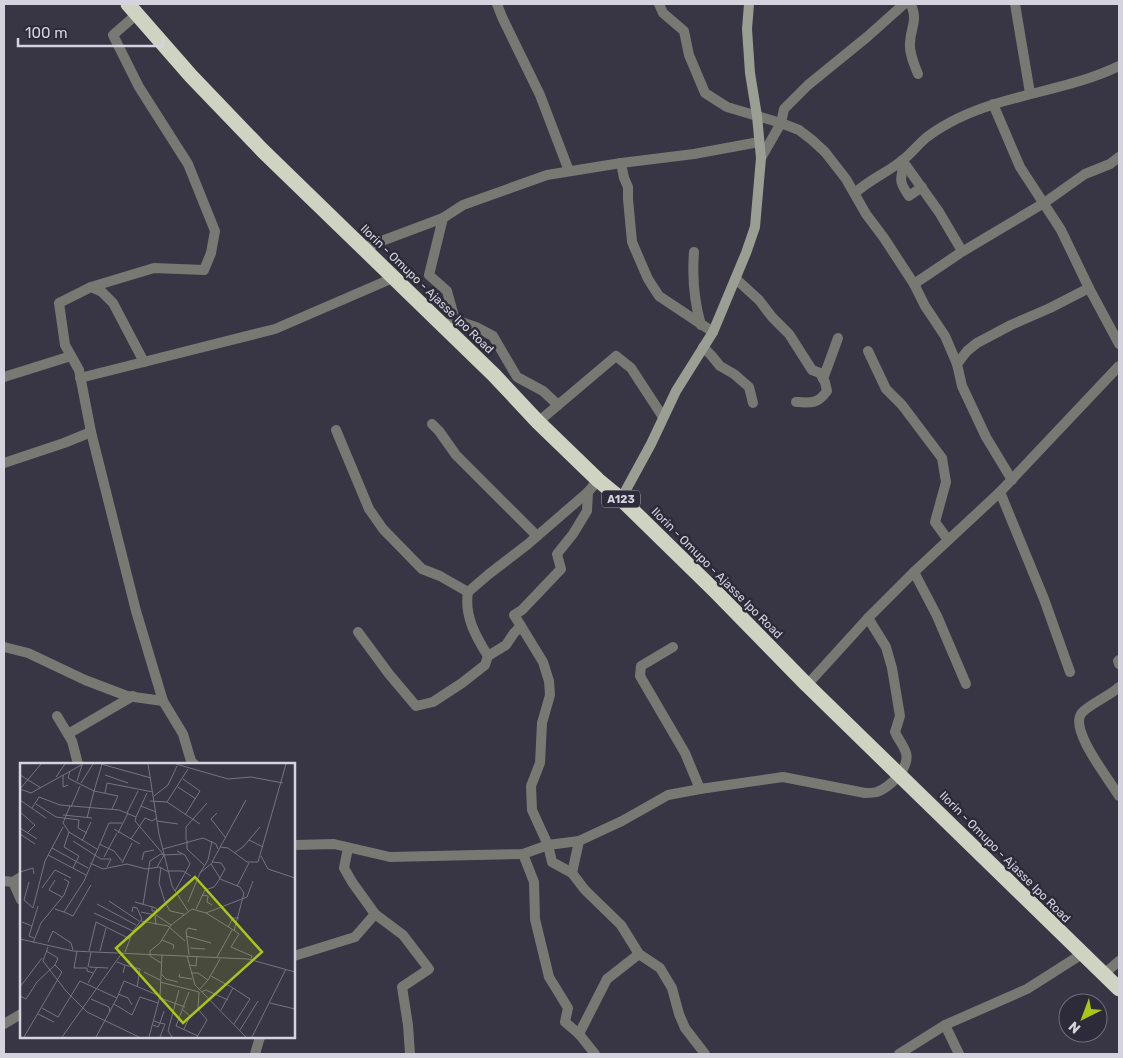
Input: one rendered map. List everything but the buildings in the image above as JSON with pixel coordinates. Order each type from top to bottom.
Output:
[{"type":"highway","name":"Ilorin - Omupo - Ajasse Ipo Road","points":[[132,9],[185,70],[229,116],[393,278],[449,323],[538,422],[598,480],[621,499],[807,685],[1119,989]]},
{"type":"street","points":[[497,4],[540,95],[569,171]]},
{"type":"street","points":[[658,4],[663,13],[684,31],[689,55],[705,93],[727,106],[799,130],[825,152],[855,193],[866,214],[914,284],[925,306],[945,336],[957,364],[962,386],[986,437],[1012,480]]},
{"type":"street","points":[[621,499],[651,444],[676,391],[713,332],[736,279],[755,227],[761,158],[749,64],[747,29],[749,4]]},
{"type":"street","points":[[761,158],[781,123],[784,109],[808,85],[904,4]]},
{"type":"street","points":[[911,4],[916,17],[910,43],[911,58],[918,74]]},
{"type":"street","points":[[1015,4],[1030,93]]},
{"type":"street","points":[[132,9],[113,34],[140,87],[188,164],[214,231],[211,253],[204,270],[154,268],[91,287],[59,302],[64,345],[78,370],[91,432],[136,611],[163,701],[183,734],[193,763]]},
{"type":"street","points":[[855,193],[874,177],[903,161],[927,137],[951,122],[993,104],[1074,83],[1119,66]]},
{"type":"street","points":[[993,104],[1020,167],[1062,230],[1089,288],[1119,344]]},
{"type":"street","points":[[363,248],[443,218],[463,206],[547,175],[694,154],[759,142]]},
{"type":"street","points":[[914,284],[962,251],[1044,203],[1085,174],[1110,164],[1119,156]]},
{"type":"street","points":[[903,161],[922,187],[962,251]]},
{"type":"street","points":[[903,161],[901,185],[909,196],[922,187]]},
{"type":"street","points":[[622,163],[624,178],[628,187],[632,242],[648,279],[659,296],[713,332]]},
{"type":"street","points":[[443,218],[429,275],[447,291],[449,323],[476,327],[493,336],[517,377],[543,391],[558,405]]},
{"type":"street","points":[[694,252],[692,270],[694,294],[702,325]]},
{"type":"street","points":[[80,378],[275,330],[393,278]]},
{"type":"street","points":[[736,279],[759,300],[789,334],[812,370],[820,373],[824,379],[827,391],[822,399],[811,403],[796,402]]},
{"type":"street","points":[[91,287],[102,292],[113,303],[144,362]]},
{"type":"street","points":[[957,364],[967,351],[977,343],[1089,288]]},
{"type":"street","points":[[824,379],[838,338]]},
{"type":"street","points":[[703,347],[720,366],[734,374],[749,387],[753,403]]},
{"type":"street","points":[[868,351],[886,389],[902,405],[942,458],[946,482],[935,522],[948,540]]},
{"type":"street","points":[[4,377],[71,356]]},
{"type":"street","points":[[538,422],[616,356],[631,368],[664,416]]},
{"type":"street","points":[[807,685],[868,618],[914,572],[1000,492],[1118,370]]},
{"type":"street","points":[[432,424],[456,454],[537,536]]},
{"type":"street","points":[[336,430],[369,509],[376,521],[422,569],[440,576],[468,592]]},
{"type":"street","points":[[4,464],[64,444],[91,432]]},
{"type":"street","points":[[488,656],[474,633],[467,605],[468,592],[537,536],[588,492],[598,480]]},
{"type":"street","points":[[588,492],[587,511],[573,534],[556,554],[561,569],[522,610],[514,615],[543,662],[550,680],[550,695],[542,723],[540,763],[531,786],[532,810],[548,845],[552,862],[572,872],[585,890],[621,925],[639,954],[660,968],[667,978],[684,1028],[705,1054]]},
{"type":"street","points":[[1000,492],[1044,599],[1070,672]]},
{"type":"street","points":[[914,572],[938,616],[966,684]]},
{"type":"street","points":[[295,845],[334,844],[390,857],[522,854],[548,845],[579,841],[622,821],[668,795],[700,789],[783,777],[865,793],[874,793],[886,787],[900,774],[906,759],[906,753],[895,732],[900,716],[897,689],[886,647],[868,618]]},
{"type":"street","points":[[358,632],[389,674],[416,706],[433,702],[485,665],[488,656],[506,645],[521,626]]},
{"type":"street","points":[[4,647],[28,653],[85,680],[133,696],[163,701]]},
{"type":"street","points":[[673,647],[641,666],[640,676],[685,753],[700,789]]},
{"type":"street","points":[[1119,660],[1119,664]]},
{"type":"street","points":[[1119,686],[1110,695],[1085,710],[1079,720],[1080,730],[1091,753],[1119,796]]},
{"type":"street","points":[[68,734],[133,696]]},
{"type":"street","points":[[57,716],[72,742],[78,763]]},
{"type":"street","points":[[572,872],[579,841]]},
{"type":"street","points":[[348,848],[344,868],[352,882],[375,914],[403,935],[429,968],[402,987],[410,1054]]},
{"type":"street","points":[[522,854],[534,882],[535,919],[549,977],[568,1008],[565,1022],[579,1034],[595,1054]]},
{"type":"street","points":[[13,880],[20,898]]},
{"type":"street","points":[[295,956],[355,937],[375,914]]},
{"type":"street","points":[[579,1034],[607,979],[639,954]]},
{"type":"street","points":[[899,1054],[945,1025],[1027,990],[1082,954]]},
{"type":"street","points":[[1104,974],[1119,961]]},
{"type":"street","points":[[4,1024],[20,1015]]},
{"type":"street","points":[[945,1025],[959,1054]]},
{"type":"street","points":[[256,1054],[260,1038]]}]
